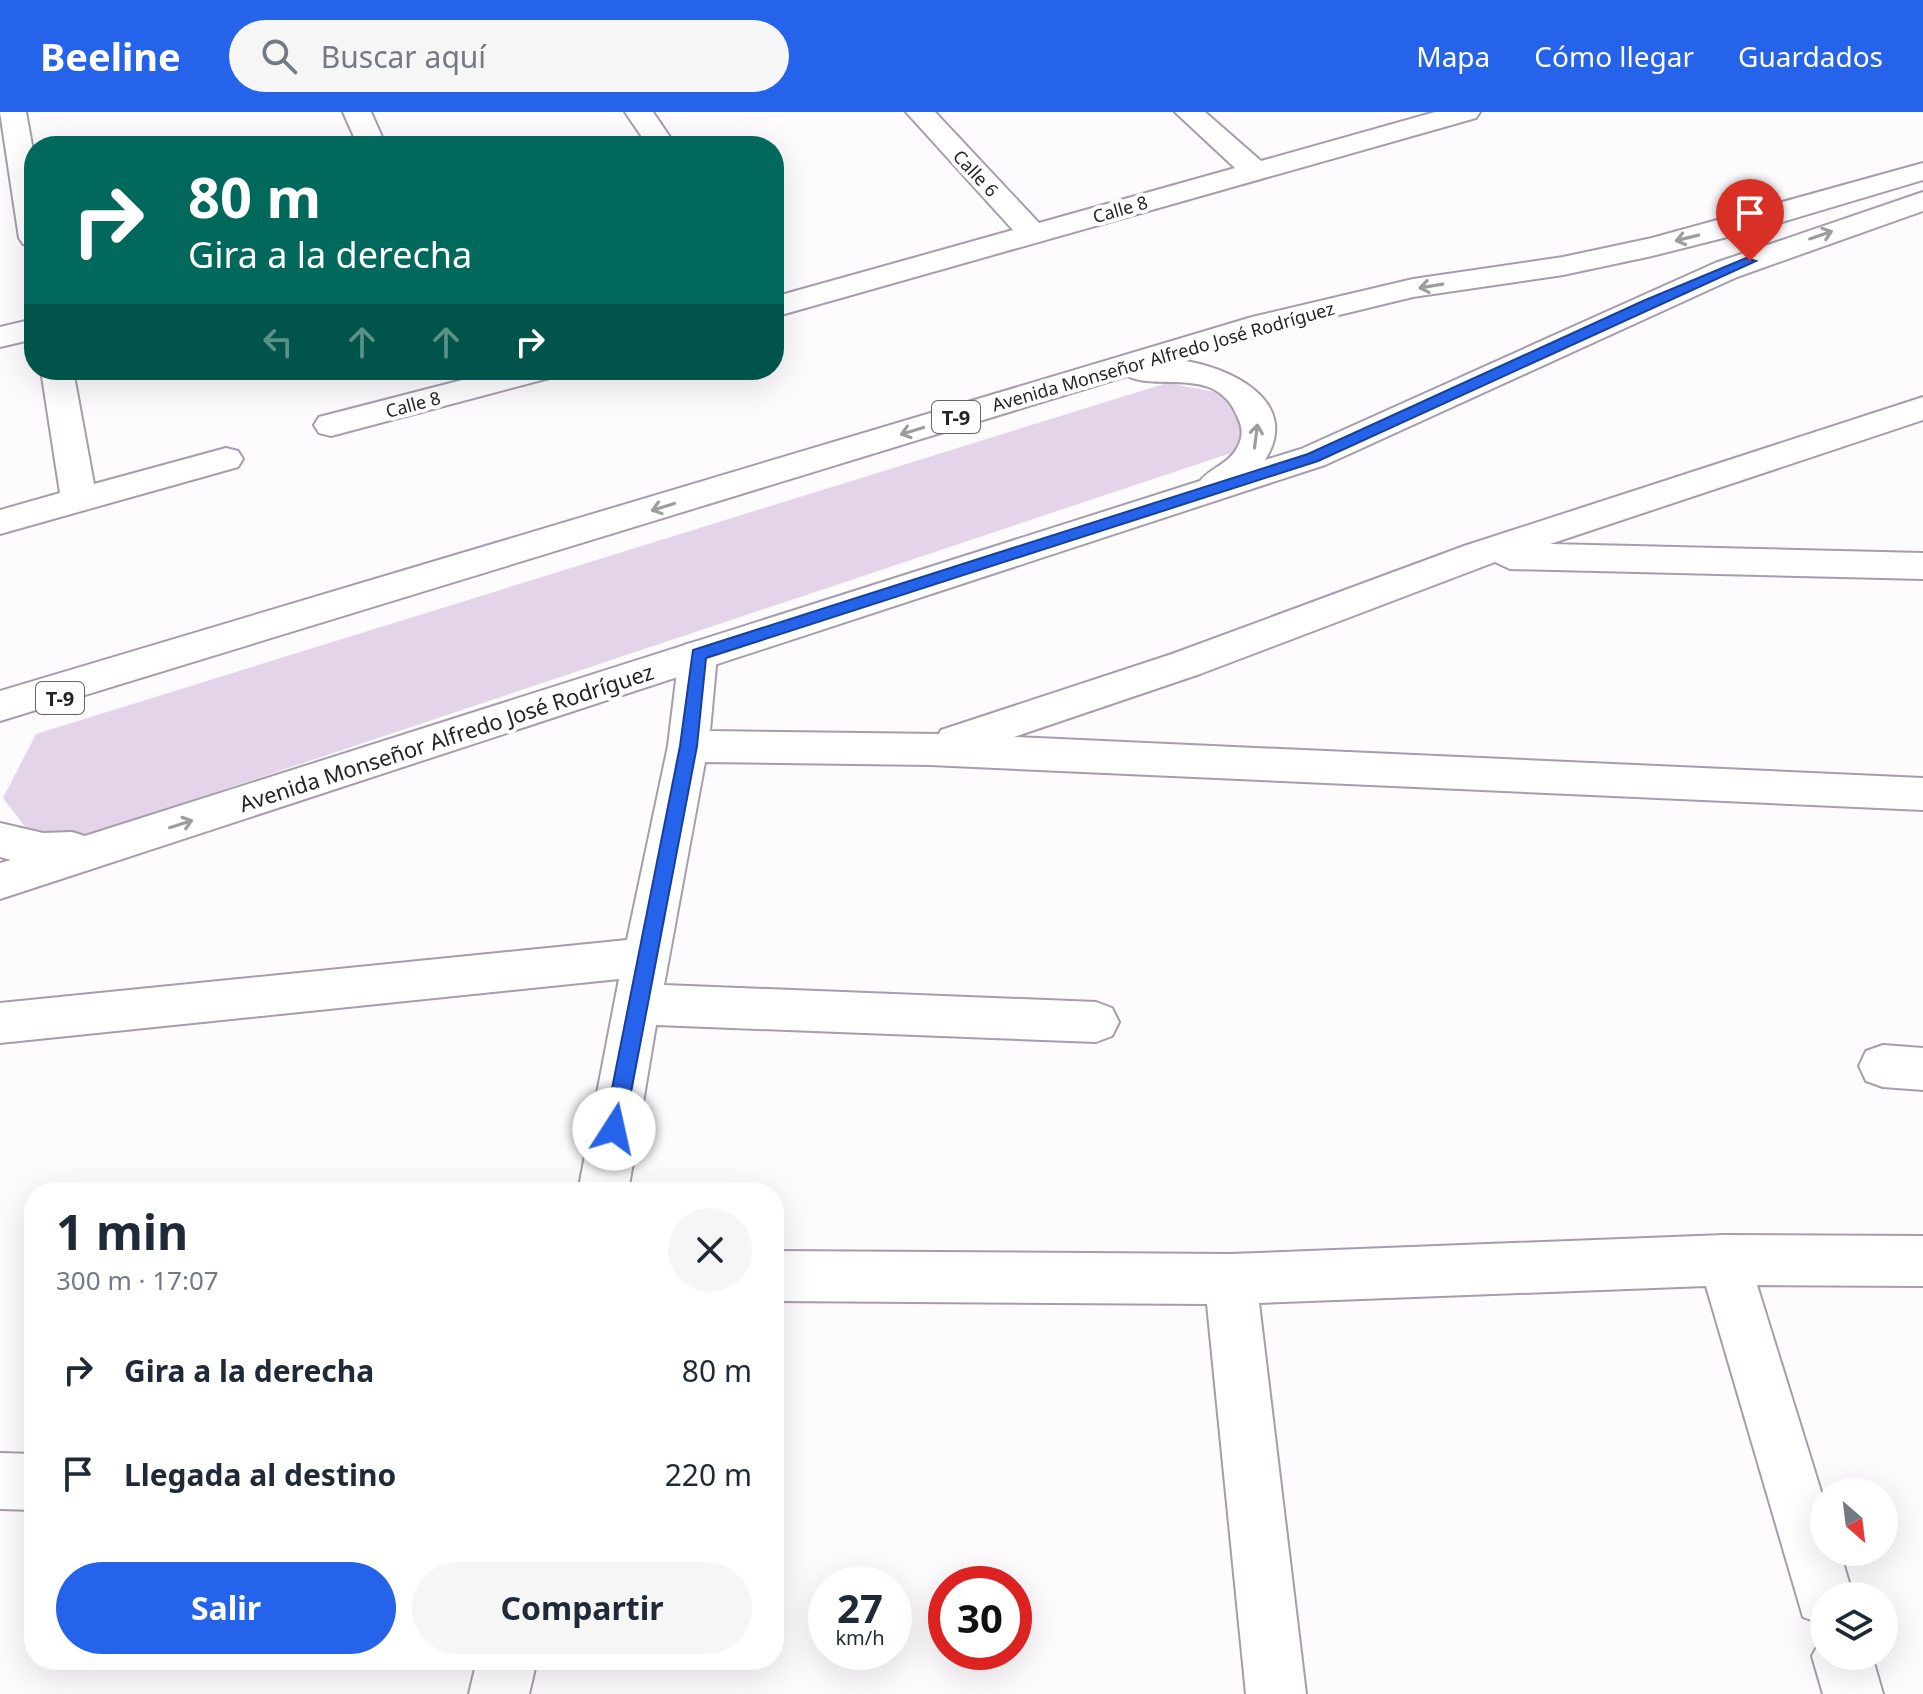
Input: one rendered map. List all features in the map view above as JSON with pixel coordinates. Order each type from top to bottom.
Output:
[{"type":"main road","points":[[12,112],[12,184],[24,213]]},
{"type":"main road","points":[[357,112],[368,136]]},
{"type":"main road","points":[[639,112],[655,136]]},
{"type":"main road","name":"Calle 6","points":[[920,112],[1033,234]]},
{"type":"main road","points":[[1189,112],[1254,170]]},
{"type":"main road","name":"Calle 8","points":[[784,304],[1466,112]]},
{"type":"main road","name":"Avenida Monseñor Alfredo José Rodríguez","points":[[0,706],[548,542],[1183,346],[1343,303],[1413,288],[1563,266],[1652,247],[1744,224],[1923,171]]},
{"type":"main road","name":"Avenida Monseñor Alfredo José Rodríguez","points":[[0,881],[123,844],[1313,457],[1726,270],[1923,201]]},
{"type":"main road","points":[[0,337],[24,331]]},
{"type":"main road","name":"T-9","points":[[1091,375],[1153,369],[1187,372],[1215,377],[1248,398],[1260,430],[1255,450],[1245,463],[1207,491]]},
{"type":"main road","points":[[59,380],[79,500]]},
{"type":"main road","name":"Calle 8","points":[[331,425],[469,380]]},
{"type":"main road","points":[[930,749],[1186,664],[1477,555],[1923,408]]},
{"type":"main road","points":[[0,522],[226,459]]},
{"type":"main road","points":[[1477,555],[1923,566]]},
{"type":"main road","points":[[605,1182],[688,746],[698,655]]},
{"type":"main road","name":"T-9","points":[[0,741],[31,714],[76,689],[126,667]]},
{"type":"main road","points":[[688,746],[930,749],[1923,794]]},
{"type":"main road","name":"T-9","points":[[0,840],[43,850],[123,844]]},
{"type":"main road","points":[[0,1023],[647,957]]},
{"type":"main road","points":[[637,1004],[1096,1022]]},
{"type":"main road","points":[[784,1276],[1230,1279],[1724,1260],[1923,1261]]},
{"type":"main road","points":[[1724,1260],[1820,1582]]},
{"type":"main road","points":[[1230,1279],[1276,1694]]},
{"type":"main road","points":[[0,1481],[24,1482]]},
{"type":"main road","points":[[499,1694],[505,1670]]},
{"type":"main road","points":[[1846,1670],[1853,1694]]},
{"type":"shaded area","points":[[1167,383],[1248,398],[1243,449],[43,850],[3,798],[36,734]]},
{"type":"route","points":[[614,1129],[688,746],[698,655],[1313,457],[1647,303],[1750,261]]}]
